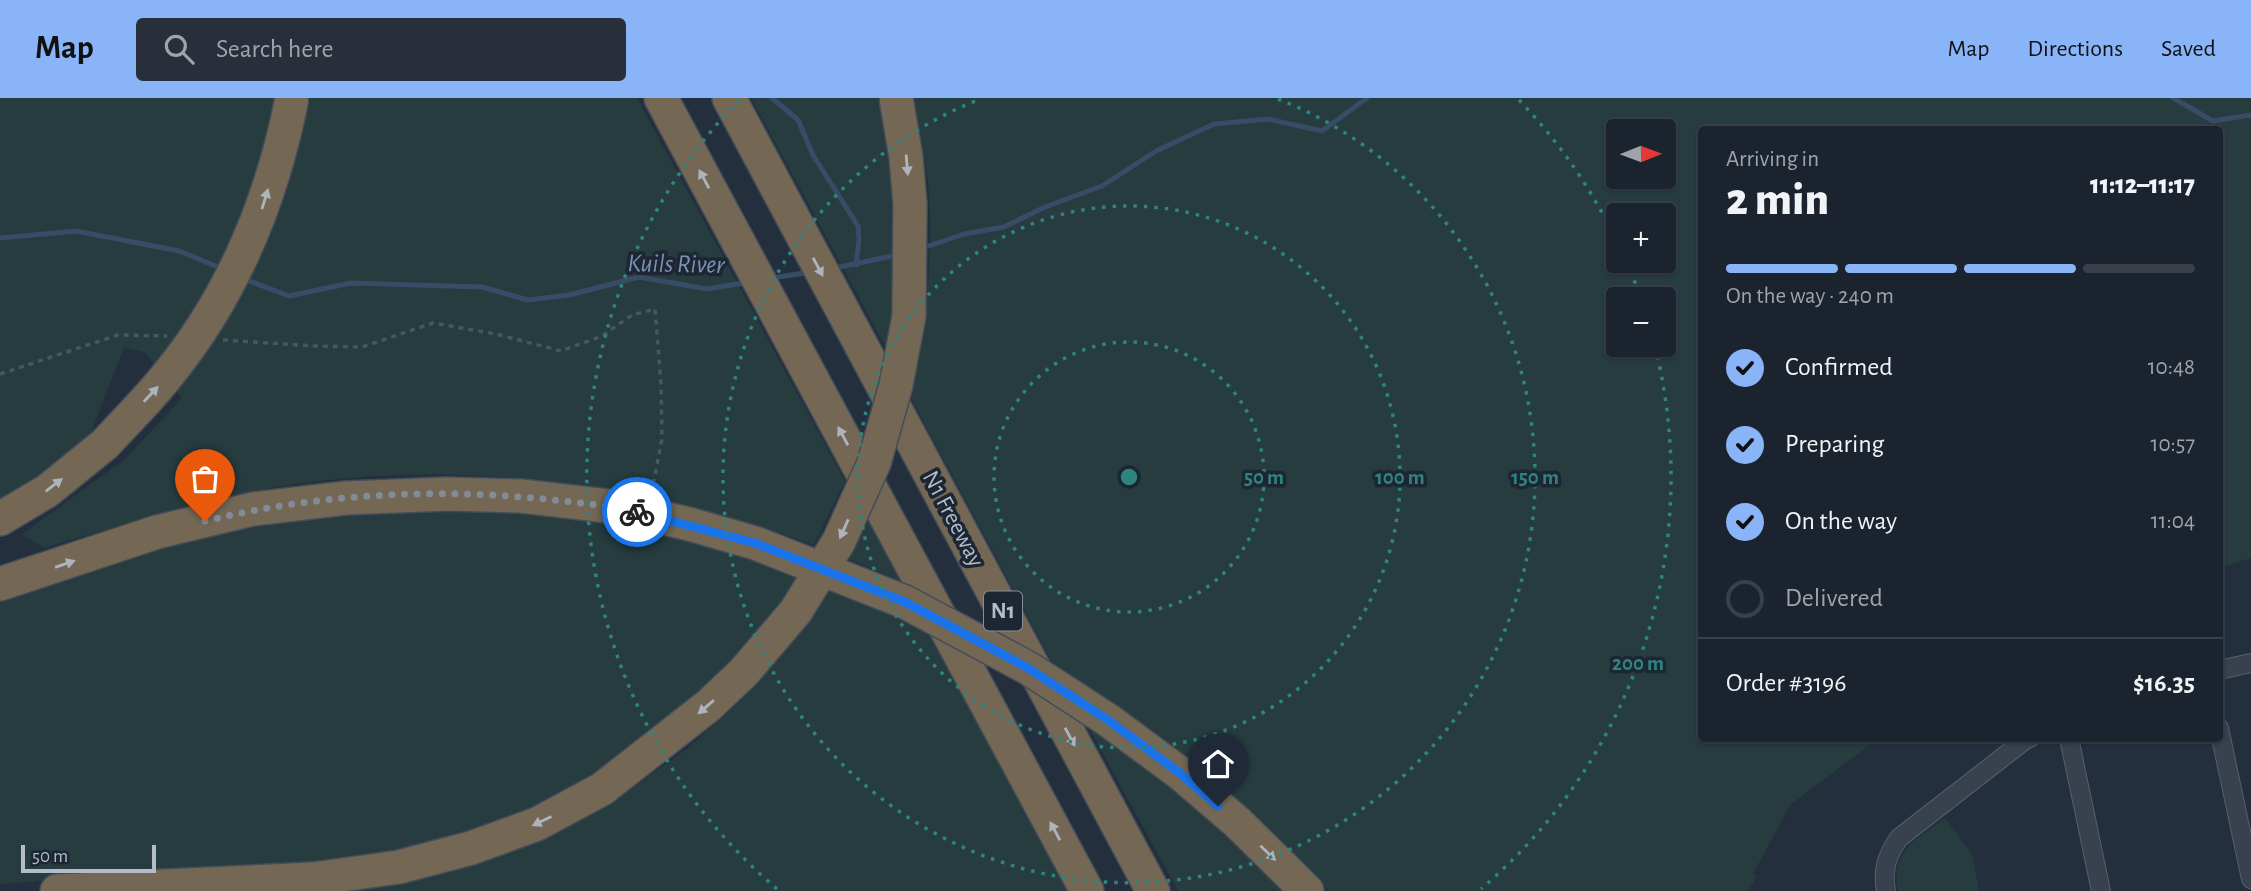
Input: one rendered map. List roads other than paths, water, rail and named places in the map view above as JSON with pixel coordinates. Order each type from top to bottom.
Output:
[{"type":"highway","points":[[0,519],[47,491],[105,444],[166,377],[206,321],[237,270],[260,213],[292,98]]},
{"type":"highway","name":"N1","points":[[661,98],[1087,891]]},
{"type":"highway","name":"N1 Freeway","points":[[729,98],[1153,891]]},
{"type":"highway","points":[[57,891],[313,879],[399,867],[471,848],[537,824],[602,789],[663,743],[744,672],[796,611],[839,541],[874,463],[896,386],[909,316],[910,204],[906,157],[896,98]]},
{"type":"highway","points":[[0,584],[158,532],[253,509],[346,498],[447,494],[521,496],[616,507],[755,543],[905,602],[1028,668],[1108,720],[1181,774],[1237,822],[1307,891]]},
{"type":"street","points":[[2223,669],[2251,663]]},
{"type":"street","points":[[1886,891],[1885,866],[1890,851],[1899,838],[2022,742]]},
{"type":"street","points":[[2070,742],[2101,891]]},
{"type":"street","points":[[2222,742],[2251,879]]},
{"type":"waterway","points":[[772,98],[798,120],[813,155],[858,226],[856,265]]},
{"type":"waterway","name":"Kuils River","points":[[920,249],[964,234],[1004,227],[1045,207],[1102,186],[1156,151],[1214,124],[1268,119],[1322,131],[1367,98]]},
{"type":"waterway","name":"Kuils River","points":[[2173,98],[2213,121],[2251,115]]},
{"type":"waterway","name":"Kuils River","points":[[0,238],[76,231],[179,251],[223,269]]},
{"type":"waterway","name":"Kuils River","points":[[835,268],[897,255]]},
{"type":"waterway","name":"Kuils River","points":[[772,278],[811,272]]},
{"type":"waterway","name":"Kuils River","points":[[244,279],[289,296],[351,283],[482,287],[528,300],[569,295],[639,277],[707,289],[749,282]]}]
